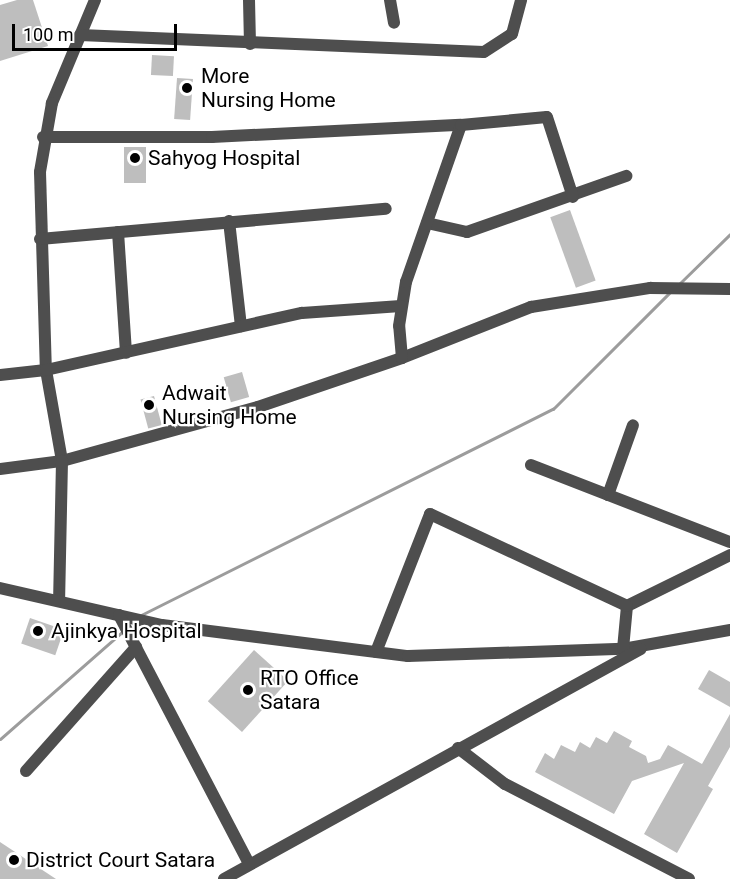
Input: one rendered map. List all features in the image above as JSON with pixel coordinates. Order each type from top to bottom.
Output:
[{"type":"street","points":[[59,601],[62,461],[46,370],[40,239],[43,137],[95,0]]},
{"type":"street","points":[[249,0],[250,44]]},
{"type":"street","points":[[390,0],[394,23]]},
{"type":"street","points":[[80,35],[250,44],[484,52],[512,34],[521,0]]},
{"type":"street","points":[[43,137],[212,137],[461,125],[547,117],[573,197]]},
{"type":"street","points":[[402,358],[401,306],[461,125]]},
{"type":"street","points":[[427,223],[467,232],[573,197],[626,176]]},
{"type":"street","points":[[40,239],[386,208]]},
{"type":"street","points":[[229,221],[242,326]]},
{"type":"street","points":[[118,232],[126,353]]},
{"type":"street","points":[[0,470],[62,461],[258,407],[402,358],[531,307],[589,294],[650,288],[730,289]]},
{"type":"street","points":[[0,375],[46,370],[302,313],[401,306]]},
{"type":"street","points":[[608,495],[633,425]]},
{"type":"street","points":[[531,465],[730,542]]},
{"type":"street","points":[[376,652],[430,514],[627,606]]},
{"type":"street","points":[[627,606],[730,555]]},
{"type":"street","points":[[0,588],[162,625],[408,656],[623,649],[730,630]]},
{"type":"street","points":[[623,649],[627,606]]},
{"type":"street","points":[[119,615],[248,862]]},
{"type":"street","points":[[224,879],[248,862],[458,748],[551,703],[647,645]]},
{"type":"street","points":[[26,771],[136,647]]},
{"type":"street","points":[[458,748],[505,784],[689,879]]},
{"type":"building","points":[[17,0],[33,0],[48,46],[0,61],[0,5]]},
{"type":"building","points":[[152,55],[174,56],[173,76],[151,75]]},
{"type":"building","points":[[177,78],[193,79],[190,120],[174,119]]},
{"type":"building","points":[[124,147],[146,147],[146,183],[124,183]]},
{"type":"building","points":[[570,210],[596,280],[576,288],[550,217]]},
{"type":"building","points":[[242,372],[249,397],[231,402],[224,377]]},
{"type":"building","points":[[154,396],[162,425],[148,429],[140,400]]},
{"type":"building","points":[[30,618],[64,630],[55,655],[21,644]]},
{"type":"building","name":"RTO Office Satara","points":[[254,650],[288,681],[242,732],[208,701]]},
{"type":"building","points":[[709,670],[730,682],[730,707],[698,689]]},
{"type":"building","points":[[730,714],[730,747],[708,786],[713,789],[677,853],[644,834],[684,763],[632,781],[614,814],[535,772],[545,753],[554,759],[561,745],[575,752],[580,742],[590,748],[596,737],[607,743],[614,731],[632,741],[629,747],[646,756],[648,763],[660,759],[668,745],[702,764]]},
{"type":"building","name":"District Court Satara","points":[[0,842],[56,879],[0,879]]},
{"type":"waterway","points":[[679,284],[730,234]]},
{"type":"waterway","points":[[139,616],[553,409],[670,292]]},
{"type":"waterway","points":[[0,739],[123,631]]},
{"type":"place","name":"More Nursing Home","points":[[187,88]]},
{"type":"place","name":"Sahyog Hospital","points":[[135,158]]},
{"type":"place","name":"Adwait Nursing Home","points":[[149,405]]},
{"type":"place","name":"Ajinkya Hospital","points":[[38,631]]},
{"type":"place","name":"RTO Office Satara","points":[[248,690]]},
{"type":"place","name":"District Court Satara","points":[[14,860]]}]
